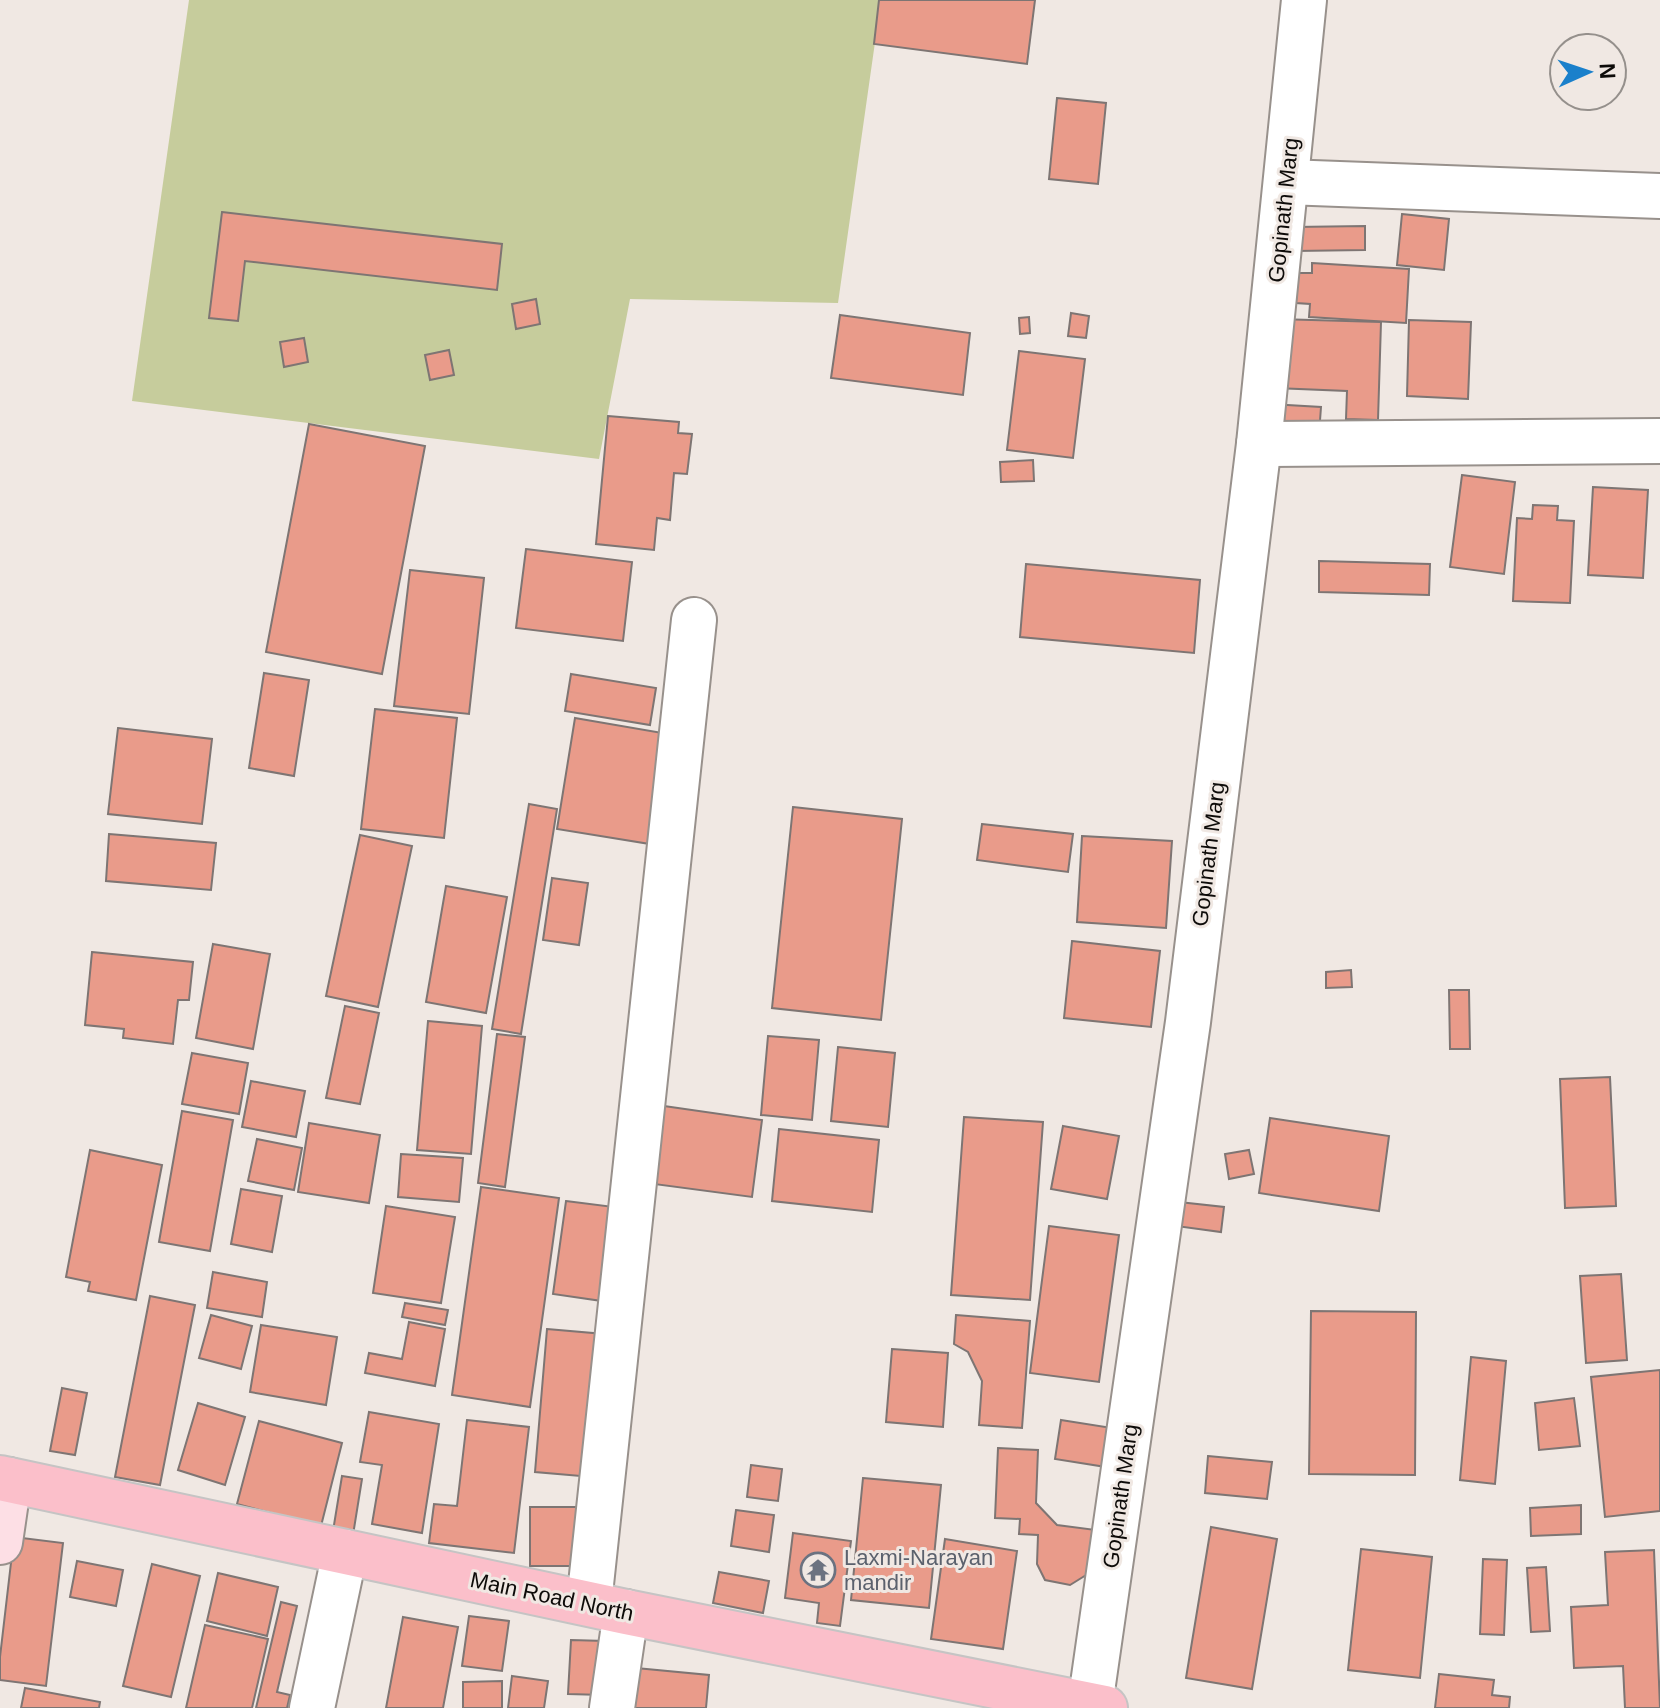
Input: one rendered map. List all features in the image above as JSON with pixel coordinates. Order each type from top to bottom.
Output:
[{"type":"main road","name":"Main Road North","points":[[4,1479],[608,1608],[1098,1707]]},
{"type":"street","name":"Gopinath Marg","points":[[1098,1707],[1188,1022],[1259,444],[1304,0]]},
{"type":"street","points":[[1286,182],[1660,196]]},
{"type":"street","points":[[1259,444],[1660,441]]},
{"type":"street","points":[[612,1708],[608,1608],[694,620]]},
{"type":"street","points":[[0,1542],[4,1479]]},
{"type":"street","points":[[312,1708],[345,1552]]},
{"type":"green space","points":[[189,0],[881,0],[838,303],[630,299],[599,459],[132,401]]},
{"type":"building","points":[[879,0],[1035,0],[1027,64],[874,44]]},
{"type":"building","points":[[1057,98],[1106,103],[1098,184],[1049,179]]},
{"type":"building","points":[[222,212],[502,244],[497,290],[245,261],[238,321],[209,318]]},
{"type":"building","points":[[1402,214],[1449,219],[1444,270],[1397,265]]},
{"type":"building","points":[[1365,226],[1365,250],[1295,251],[1294,227]]},
{"type":"building","points":[[1312,263],[1409,269],[1406,323],[1309,317],[1310,304],[1296,303],[1298,273],[1312,273]]},
{"type":"building","points":[[536,299],[540,324],[516,329],[512,304]]},
{"type":"building","points":[[1071,313],[1089,316],[1086,338],[1068,336]]},
{"type":"building","points":[[840,315],[970,333],[963,395],[831,378]]},
{"type":"building","points":[[1029,317],[1030,333],[1020,334],[1019,318]]},
{"type":"building","points":[[1277,319],[1381,322],[1378,420],[1346,419],[1347,391],[1275,388]]},
{"type":"building","points":[[1409,320],[1471,322],[1468,399],[1407,396]]},
{"type":"building","points":[[304,338],[308,362],[284,367],[280,342]]},
{"type":"building","points":[[449,350],[454,375],[430,380],[425,355]]},
{"type":"building","points":[[1019,351],[1085,359],[1073,458],[1007,450]]},
{"type":"building","points":[[1269,404],[1321,407],[1319,434],[1267,431]]},
{"type":"building","points":[[608,416],[679,422],[678,433],[692,434],[687,474],[674,473],[670,520],[657,518],[654,550],[596,544]]},
{"type":"building","points":[[309,424],[425,446],[382,674],[266,652]]},
{"type":"building","points":[[1033,460],[1034,481],[1001,482],[1000,462]]},
{"type":"building","points":[[1462,475],[1515,482],[1504,574],[1450,567]]},
{"type":"building","points":[[1593,487],[1648,490],[1643,578],[1588,575]]},
{"type":"building","points":[[1533,505],[1558,506],[1557,520],[1574,521],[1570,603],[1513,601],[1517,518],[1532,519]]},
{"type":"building","points":[[526,549],[632,562],[623,641],[516,628]]},
{"type":"building","points":[[1319,561],[1430,564],[1429,595],[1319,592]]},
{"type":"building","points":[[1026,564],[1200,580],[1194,653],[1020,637]]},
{"type":"building","points":[[410,570],[484,578],[469,714],[394,706]]},
{"type":"building","points":[[264,673],[309,680],[294,776],[249,768]]},
{"type":"building","points":[[571,674],[656,688],[650,725],[565,711]]},
{"type":"building","points":[[375,709],[457,718],[444,838],[361,829]]},
{"type":"building","points":[[575,718],[674,735],[656,845],[557,829]]},
{"type":"building","points":[[118,728],[212,739],[202,824],[108,814]]},
{"type":"building","points":[[529,804],[557,809],[521,1034],[492,1029]]},
{"type":"building","points":[[793,807],[902,819],[881,1020],[772,1008]]},
{"type":"building","points":[[982,824],[1073,834],[1068,872],[977,860]]},
{"type":"building","points":[[109,834],[216,843],[211,890],[106,881]]},
{"type":"building","points":[[360,835],[412,846],[378,1007],[326,996]]},
{"type":"building","points":[[1082,836],[1172,841],[1166,928],[1077,922]]},
{"type":"building","points":[[552,878],[588,883],[579,945],[543,940]]},
{"type":"building","points":[[446,886],[507,897],[486,1013],[426,1002]]},
{"type":"building","points":[[1072,941],[1160,951],[1151,1027],[1064,1018]]},
{"type":"building","points":[[213,944],[270,954],[253,1049],[196,1038]]},
{"type":"building","points":[[92,952],[193,962],[189,1000],[178,1000],[173,1044],[123,1038],[124,1029],[85,1025]]},
{"type":"building","points":[[1351,970],[1352,987],[1326,988],[1326,972]]},
{"type":"building","points":[[1449,990],[1469,990],[1470,1049],[1450,1049]]},
{"type":"building","points":[[345,1006],[379,1013],[360,1104],[326,1098]]},
{"type":"building","points":[[428,1021],[482,1026],[471,1154],[417,1150]]},
{"type":"building","points":[[497,1034],[525,1037],[505,1187],[478,1183]]},
{"type":"building","points":[[768,1036],[819,1040],[812,1120],[761,1115]]},
{"type":"building","points":[[838,1047],[895,1053],[888,1127],[831,1121]]},
{"type":"building","points":[[192,1053],[248,1063],[239,1114],[182,1104]]},
{"type":"building","points":[[1610,1077],[1616,1206],[1565,1208],[1560,1079]]},
{"type":"building","points":[[251,1081],[305,1091],[296,1137],[242,1127]]},
{"type":"building","points":[[664,1106],[762,1120],[752,1197],[654,1184]]},
{"type":"building","points":[[182,1111],[233,1120],[210,1251],[159,1242]]},
{"type":"building","points":[[964,1117],[1043,1122],[1030,1300],[951,1295]]},
{"type":"building","points":[[1270,1118],[1389,1136],[1379,1211],[1259,1193]]},
{"type":"building","points":[[309,1123],[380,1135],[369,1203],[298,1192]]},
{"type":"building","points":[[1063,1126],[1119,1136],[1107,1199],[1051,1189]]},
{"type":"building","points":[[779,1129],[879,1140],[872,1212],[772,1201]]},
{"type":"building","points":[[257,1139],[302,1148],[294,1190],[248,1181]]},
{"type":"building","points":[[90,1150],[162,1165],[136,1300],[88,1291],[90,1282],[66,1277]]},
{"type":"building","points":[[1249,1150],[1254,1174],[1229,1179],[1225,1154]]},
{"type":"building","points":[[401,1154],[463,1158],[459,1202],[398,1197]]},
{"type":"building","points":[[481,1187],[559,1198],[530,1407],[452,1395]]},
{"type":"building","points":[[241,1189],[282,1196],[272,1252],[231,1244]]},
{"type":"building","points":[[566,1201],[614,1207],[602,1301],[553,1294]]},
{"type":"building","points":[[1179,1202],[1224,1207],[1221,1232],[1176,1226]]},
{"type":"building","points":[[386,1206],[455,1217],[441,1303],[373,1293]]},
{"type":"building","points":[[1049,1226],[1119,1235],[1099,1382],[1030,1373]]},
{"type":"building","points":[[213,1272],[267,1282],[262,1317],[207,1308]]},
{"type":"building","points":[[1621,1274],[1627,1360],[1586,1363],[1580,1276]]},
{"type":"building","points":[[150,1296],[195,1305],[160,1485],[115,1477]]},
{"type":"building","points":[[405,1303],[448,1310],[445,1325],[402,1317]]},
{"type":"building","points":[[1311,1311],[1416,1312],[1415,1475],[1309,1474]]},
{"type":"building","points":[[211,1315],[252,1326],[241,1369],[199,1358]]},
{"type":"building","points":[[956,1315],[1030,1321],[1022,1428],[979,1425],[982,1381],[968,1352],[954,1344]]},
{"type":"building","points":[[409,1322],[445,1329],[435,1386],[365,1373],[369,1353],[402,1359]]},
{"type":"building","points":[[261,1325],[337,1337],[326,1405],[250,1392]]},
{"type":"building","points":[[547,1329],[604,1334],[592,1477],[535,1472]]},
{"type":"building","points":[[892,1349],[948,1353],[943,1427],[886,1422]]},
{"type":"building","points":[[1471,1357],[1506,1361],[1495,1484],[1460,1480]]},
{"type":"building","points":[[1660,1370],[1660,1511],[1605,1517],[1591,1377]]},
{"type":"building","points":[[62,1388],[87,1393],[75,1455],[50,1451]]},
{"type":"building","points":[[1574,1398],[1580,1446],[1539,1450],[1535,1403]]},
{"type":"building","points":[[198,1403],[245,1417],[225,1485],[178,1470]]},
{"type":"building","points":[[369,1412],[439,1424],[422,1533],[372,1524],[382,1465],[360,1462]]},
{"type":"building","points":[[467,1420],[529,1427],[514,1553],[429,1543],[434,1504],[457,1506]]},
{"type":"building","points":[[1061,1420],[1112,1428],[1106,1467],[1055,1459]]},
{"type":"building","points":[[259,1421],[342,1443],[321,1526],[237,1504]]},
{"type":"building","points":[[998,1448],[1038,1450],[1036,1503],[1057,1525],[1096,1530],[1091,1572],[1070,1585],[1045,1580],[1037,1564],[1038,1535],[1019,1534],[1020,1519],[995,1518]]},
{"type":"building","points":[[1208,1456],[1272,1462],[1267,1499],[1205,1493]]},
{"type":"building","points":[[751,1465],[782,1469],[778,1501],[747,1497]]},
{"type":"building","points":[[342,1476],[362,1479],[353,1535],[333,1531]]},
{"type":"building","points":[[863,1478],[941,1485],[929,1608],[851,1600]]},
{"type":"building","points":[[1581,1505],[1581,1534],[1531,1536],[1530,1508]]},
{"type":"building","points":[[530,1507],[584,1507],[584,1566],[530,1566]]},
{"type":"building","points":[[736,1510],[774,1515],[769,1552],[731,1546]]},
{"type":"building","points":[[1211,1527],[1277,1539],[1252,1689],[1186,1678]]},
{"type":"building","name":"Laxmi-Narayan mandir","points":[[793,1533],[851,1541],[840,1626],[817,1623],[819,1603],[785,1598]]},
{"type":"building","points":[[14,1537],[63,1543],[46,1686],[0,1680]]},
{"type":"building","points":[[945,1539],[1017,1551],[1003,1649],[931,1639]]},
{"type":"building","points":[[1361,1549],[1432,1557],[1420,1678],[1348,1670]]},
{"type":"building","points":[[1654,1550],[1660,1708],[1625,1708],[1623,1666],[1574,1668],[1571,1607],[1608,1605],[1605,1552]]},
{"type":"building","points":[[1483,1559],[1507,1560],[1504,1635],[1480,1634]]},
{"type":"building","points":[[77,1561],[123,1570],[116,1606],[70,1597]]},
{"type":"building","points":[[152,1564],[200,1576],[171,1697],[123,1686]]},
{"type":"building","points":[[1546,1567],[1550,1631],[1531,1632],[1527,1568]]},
{"type":"building","points":[[719,1572],[769,1581],[763,1613],[713,1603]]},
{"type":"building","points":[[218,1573],[278,1587],[267,1636],[207,1621]]},
{"type":"building","points":[[281,1602],[297,1606],[277,1692],[290,1695],[287,1708],[256,1708]]},
{"type":"building","points":[[469,1616],[509,1621],[502,1671],[462,1666]]},
{"type":"building","points":[[403,1617],[458,1627],[443,1708],[386,1708]]},
{"type":"building","points":[[205,1625],[268,1639],[252,1708],[186,1708]]},
{"type":"building","points":[[571,1640],[605,1641],[603,1695],[568,1694]]},
{"type":"building","points":[[636,1668],[709,1675],[706,1708],[632,1708]]},
{"type":"building","points":[[1439,1674],[1494,1680],[1492,1695],[1510,1697],[1509,1708],[1435,1708]]},
{"type":"building","points":[[512,1676],[548,1681],[544,1708],[508,1708]]},
{"type":"building","points":[[502,1681],[502,1708],[463,1708],[463,1682]]},
{"type":"building","points":[[25,1688],[100,1702],[99,1708],[21,1708]]},
{"type":"place","name":"Laxmi-Narayan mandir","points":[[818,1570]]}]
